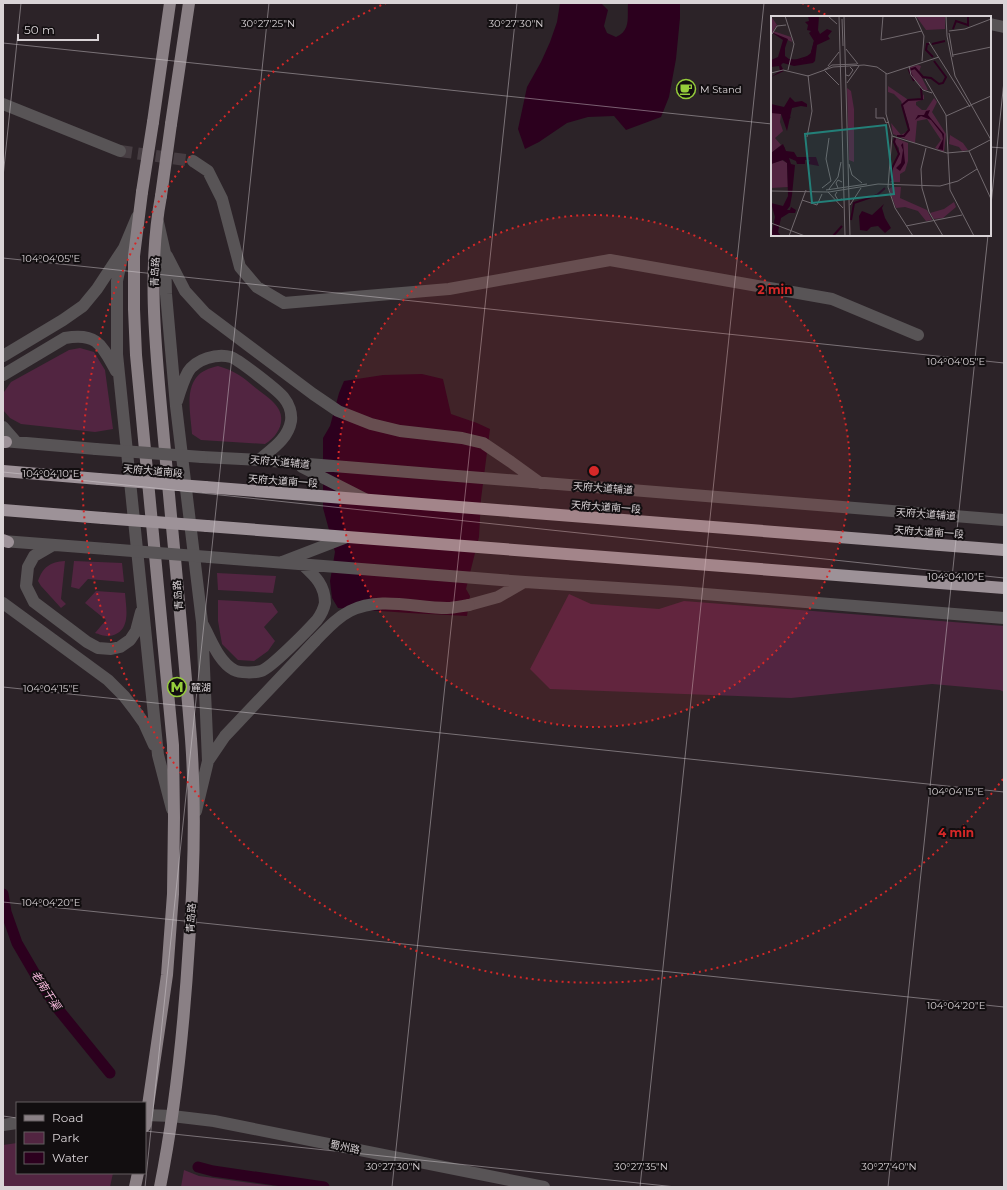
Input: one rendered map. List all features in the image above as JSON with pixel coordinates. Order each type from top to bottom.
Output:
[{"type":"highway","name":"天府大道南段","points":[[3,471],[205,487]]},
{"type":"highway","name":"天府大道南一段","points":[[205,487],[1004,550]]},
{"type":"highway","points":[[3,510],[207,526],[321,541],[347,537],[1004,588]]},
{"type":"main road","name":"青岛路","points":[[146,1119],[167,975],[173,894],[173,745],[136,355],[134,256],[139,212],[170,3]]},
{"type":"main road","name":"青岛路","points":[[160,1187],[172,1116],[180,1055],[192,898],[194,818],[191,741],[156,352],[154,284],[157,218],[189,3]]},
{"type":"main road","points":[[136,1187],[138,1174]]},
{"type":"street","points":[[991,24],[1004,27]]},
{"type":"street","points":[[3,104],[120,151]]},
{"type":"street","points":[[194,161],[208,171],[222,199],[240,267],[257,287],[284,303],[449,289],[610,260],[832,299],[918,335]]},
{"type":"street","points":[[139,212],[124,248],[117,281],[117,354],[158,755],[174,817]]},
{"type":"street","points":[[157,218],[165,254],[166,294],[176,406],[202,622],[208,761],[194,818]]},
{"type":"street","points":[[3,356],[63,320],[83,306],[97,289],[124,248]]},
{"type":"street","points":[[165,254],[185,291],[205,313],[338,411],[371,424],[400,431],[462,438],[483,443],[540,483]]},
{"type":"street","points":[[3,375],[65,338],[76,336],[89,337],[100,344],[119,377]]},
{"type":"street","points":[[176,406],[188,371],[199,362],[209,357],[220,355],[232,358],[245,366],[283,397],[289,406],[291,420],[288,433],[279,444],[259,460]]},
{"type":"street","points":[[3,427],[7,442]]},
{"type":"street","name":"天府大道辅道","points":[[7,442],[294,463],[317,470],[487,479],[1004,520]]},
{"type":"street","points":[[317,470],[365,499]]},
{"type":"street","points":[[5,541],[1004,618]]},
{"type":"street","points":[[279,563],[321,541]]},
{"type":"street","points":[[53,545],[34,556],[28,567],[26,586],[34,602],[87,642],[98,648],[111,649],[120,647],[130,640],[136,630],[143,605]]},
{"type":"street","points":[[202,622],[223,661],[234,670],[246,672],[261,671],[273,664],[318,618],[325,605],[323,591],[317,578],[303,565]]},
{"type":"street","points":[[208,761],[225,736],[315,641],[333,623],[349,611],[378,603],[448,608],[469,605],[498,597],[524,582]]},
{"type":"street","points":[[3,603],[108,680],[124,696],[144,723],[158,755]]},
{"type":"street","name":"蜀州路","points":[[146,1119],[172,1116],[214,1121],[544,1187]]},
{"type":"street","points":[[3,1125],[16,1123]]},
{"type":"green space","points":[[80,348],[94,352],[105,370],[113,429],[95,432],[21,424],[10,418],[3,410],[4,392],[11,382],[69,350]]},
{"type":"green space","points":[[218,366],[230,370],[244,378],[270,399],[278,408],[281,414],[281,420],[278,431],[275,436],[265,444],[201,440],[192,434],[190,399],[194,382],[198,375],[210,368]]},
{"type":"green space","points":[[65,561],[61,599],[66,604],[61,608],[38,581],[42,572],[48,566]]},
{"type":"green space","points":[[74,561],[122,563],[124,582],[88,579],[79,589],[71,587]]},
{"type":"green space","points":[[217,573],[276,576],[273,593],[218,590]]},
{"type":"green space","points":[[96,591],[125,593],[125,625],[117,634],[105,636],[95,633],[106,620],[85,603]]},
{"type":"green space","points":[[569,594],[591,604],[659,609],[684,601],[1004,626],[1004,692],[1000,690],[932,684],[791,698],[550,689],[530,669]]},
{"type":"green space","points":[[218,600],[272,603],[278,612],[264,627],[275,641],[268,651],[254,661],[238,660],[222,644],[218,621]]},
{"type":"green space","points":[[16,1143],[16,1174],[113,1174],[110,1187],[3,1187],[3,1145]]},
{"type":"green space","points":[[184,1170],[199,1176],[281,1187],[181,1187]]},
{"type":"water","points":[[560,3],[601,3],[608,10],[604,26],[607,33],[616,37],[624,31],[626,27],[628,19],[628,3],[680,3],[676,59],[669,97],[661,117],[626,130],[614,116],[588,117],[567,123],[539,142],[525,149],[518,129],[527,87],[550,42],[557,22]]},
{"type":"water","points":[[422,374],[443,379],[451,414],[490,429],[481,499],[479,537],[466,589],[470,596],[467,616],[338,608],[332,598],[330,581],[335,552],[323,508],[323,438],[330,426],[339,393],[344,381],[383,375]]},
{"type":"waterway","name":"老南干渠","points":[[3,894],[6,912],[17,943],[38,979],[58,1009],[110,1073]]},
{"type":"waterway","name":"老南干渠","points":[[198,1167],[213,1171],[324,1187]]},
{"type":"tunnel","points":[[120,151],[193,161]]},
{"type":"place","name":"M Stand","points":[[686,89]]},
{"type":"place","name":"麓湖","points":[[177,687]]}]
